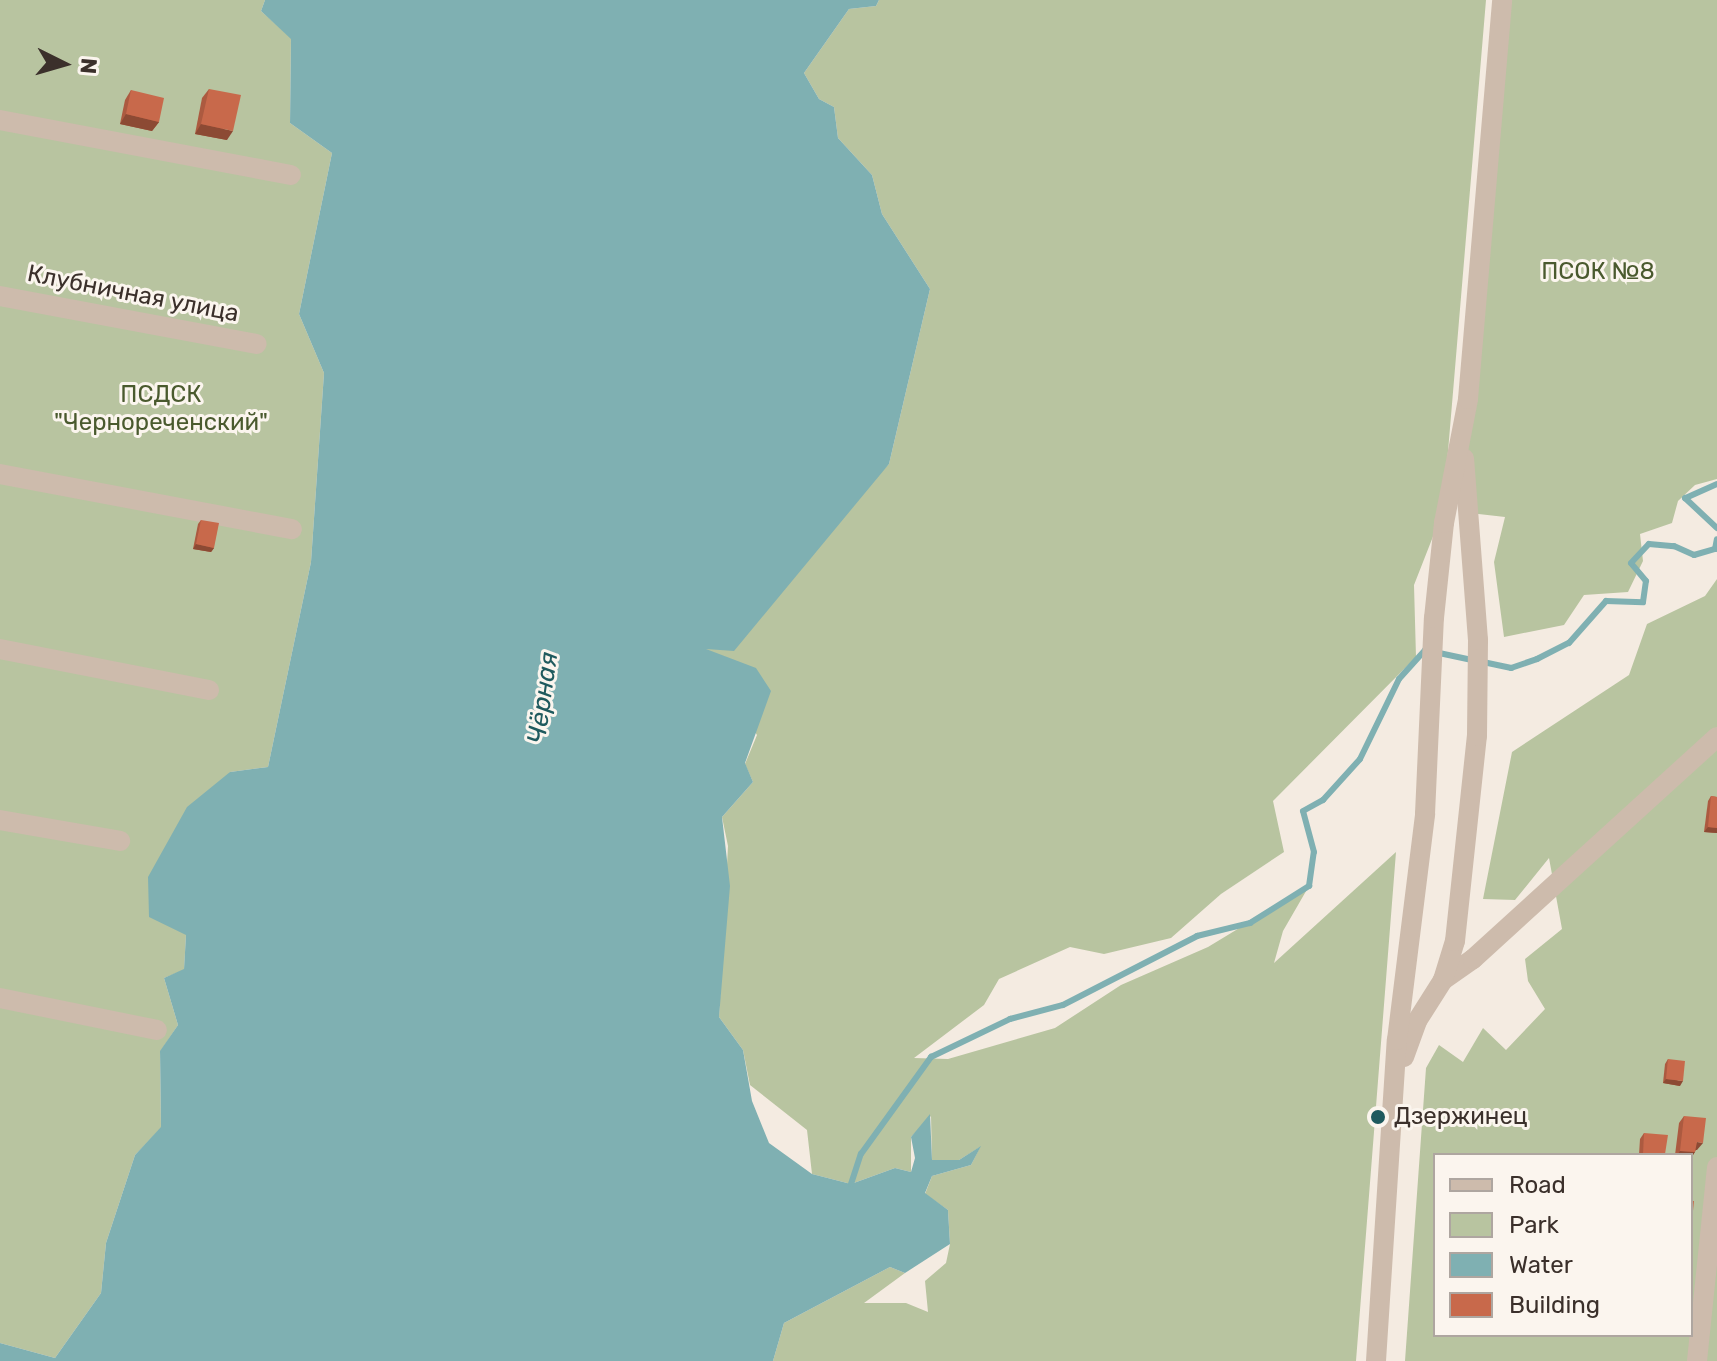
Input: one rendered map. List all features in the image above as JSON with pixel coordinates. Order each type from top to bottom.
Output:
[{"type":"street","points":[[1376,1361],[1396,1089],[1425,814],[1434,618],[1444,523],[1463,439],[1502,0]]},
{"type":"street","points":[[0,120],[291,175]]},
{"type":"street","name":"Клубничная улица","points":[[0,296],[257,344]]},
{"type":"street","points":[[1396,1089],[1417,1021],[1443,980],[1455,941],[1479,706],[1478,640],[1463,439]]},
{"type":"street","points":[[0,474],[292,529]]},
{"type":"street","points":[[0,649],[209,690]]},
{"type":"street","points":[[1443,980],[1473,959],[1717,737]]},
{"type":"street","points":[[0,820],[120,841]]},
{"type":"street","points":[[0,998],[157,1030]]},
{"type":"street","points":[[1697,1361],[1717,1167]]},
{"type":"green space","name":"ПСДСК \"Чернореченский\"","points":[[0,0],[265,0],[261,11],[291,38],[290,123],[332,153],[299,314],[324,373],[311,562],[268,767],[230,772],[186,935],[184,970],[164,978],[178,1025],[160,1052],[161,1128],[135,1155],[106,1243],[101,1293],[55,1358],[0,1343]]},
{"type":"green space","points":[[879,0],[1486,0],[1443,511],[1414,585],[1416,657],[1273,801],[1284,852],[1221,894],[1171,938],[1104,954],[1070,947],[999,979],[984,1005],[914,1058],[948,1059],[1055,1028],[1121,985],[1208,947],[1309,886],[1283,931],[1274,963],[1396,852],[1356,1361],[773,1361],[784,1323],[890,1267],[905,1273],[864,1303],[906,1303],[928,1312],[925,1281],[946,1263],[950,1244],[948,1210],[925,1194],[932,1176],[971,1165],[980,1147],[959,1160],[932,1160],[931,1116],[911,1137],[911,1172],[895,1168],[851,1184],[812,1174],[807,1130],[750,1085],[743,1050],[719,1017],[728,846],[722,817],[753,782],[745,764],[757,735],[701,648],[889,464],[930,289],[882,214],[872,175],[838,138],[834,107],[819,99],[804,73],[849,9],[876,6]]},
{"type":"green space","name":"ПСОК №8","points":[[1498,0],[1717,0],[1717,479],[1695,485],[1678,501],[1672,523],[1640,534],[1643,561],[1628,592],[1584,595],[1564,625],[1504,637],[1494,562],[1505,517],[1461,512]]},
{"type":"green space","points":[[1717,579],[1717,1361],[1405,1361],[1426,1068],[1439,1045],[1463,1062],[1483,1028],[1506,1050],[1545,1009],[1528,981],[1525,959],[1562,929],[1549,858],[1515,900],[1483,899],[1512,752],[1629,675],[1647,624],[1705,596]]},
{"type":"water","name":"Чёрная","points":[[265,0],[879,0],[876,6],[849,9],[804,73],[819,99],[834,107],[838,138],[872,175],[882,214],[930,289],[889,464],[734,651],[706,649],[756,668],[771,691],[745,763],[753,782],[722,817],[730,886],[719,1017],[743,1050],[752,1101],[769,1143],[812,1174],[851,1184],[895,1168],[911,1172],[915,1158],[911,1137],[930,1114],[932,1160],[959,1160],[981,1146],[971,1165],[932,1176],[925,1193],[948,1210],[950,1244],[905,1273],[890,1267],[784,1323],[773,1361],[0,1361],[0,1343],[55,1358],[101,1293],[106,1243],[135,1155],[161,1127],[160,1051],[178,1025],[164,978],[184,969],[186,935],[149,917],[148,877],[187,807],[230,772],[268,767],[311,562],[324,373],[299,314],[332,153],[290,123],[291,39],[261,11]]},
{"type":"building","points":[[209,89],[241,95],[233,131],[201,124]]},
{"type":"building","points":[[131,90],[164,98],[159,122],[126,114]]},
{"type":"building","points":[[201,520],[219,523],[214,548],[196,544]]},
{"type":"building","points":[[1711,796],[1717,797],[1717,828],[1708,827]]},
{"type":"building","points":[[1668,1059],[1685,1061],[1683,1081],[1666,1079]]},
{"type":"building","points":[[1684,1116],[1706,1118],[1703,1143],[1697,1142],[1695,1152],[1680,1151]]},
{"type":"building","points":[[1644,1133],[1668,1135],[1665,1153],[1643,1153]]},
{"type":"waterway","points":[[1717,484],[1685,498],[1717,528]]},
{"type":"waterway","points":[[1483,662],[1511,668],[1537,659],[1569,643],[1606,601],[1643,602],[1646,581],[1631,563],[1649,544],[1674,546],[1694,555],[1715,549],[1717,539]]},
{"type":"waterway","points":[[851,1184],[861,1154],[931,1057],[1010,1019],[1063,1005],[1197,936],[1250,923],[1309,886],[1314,852],[1303,811],[1323,800],[1360,759],[1399,679],[1425,650],[1472,660]]},
{"type":"place","name":"Дзержинец","points":[[1378,1117]]}]
